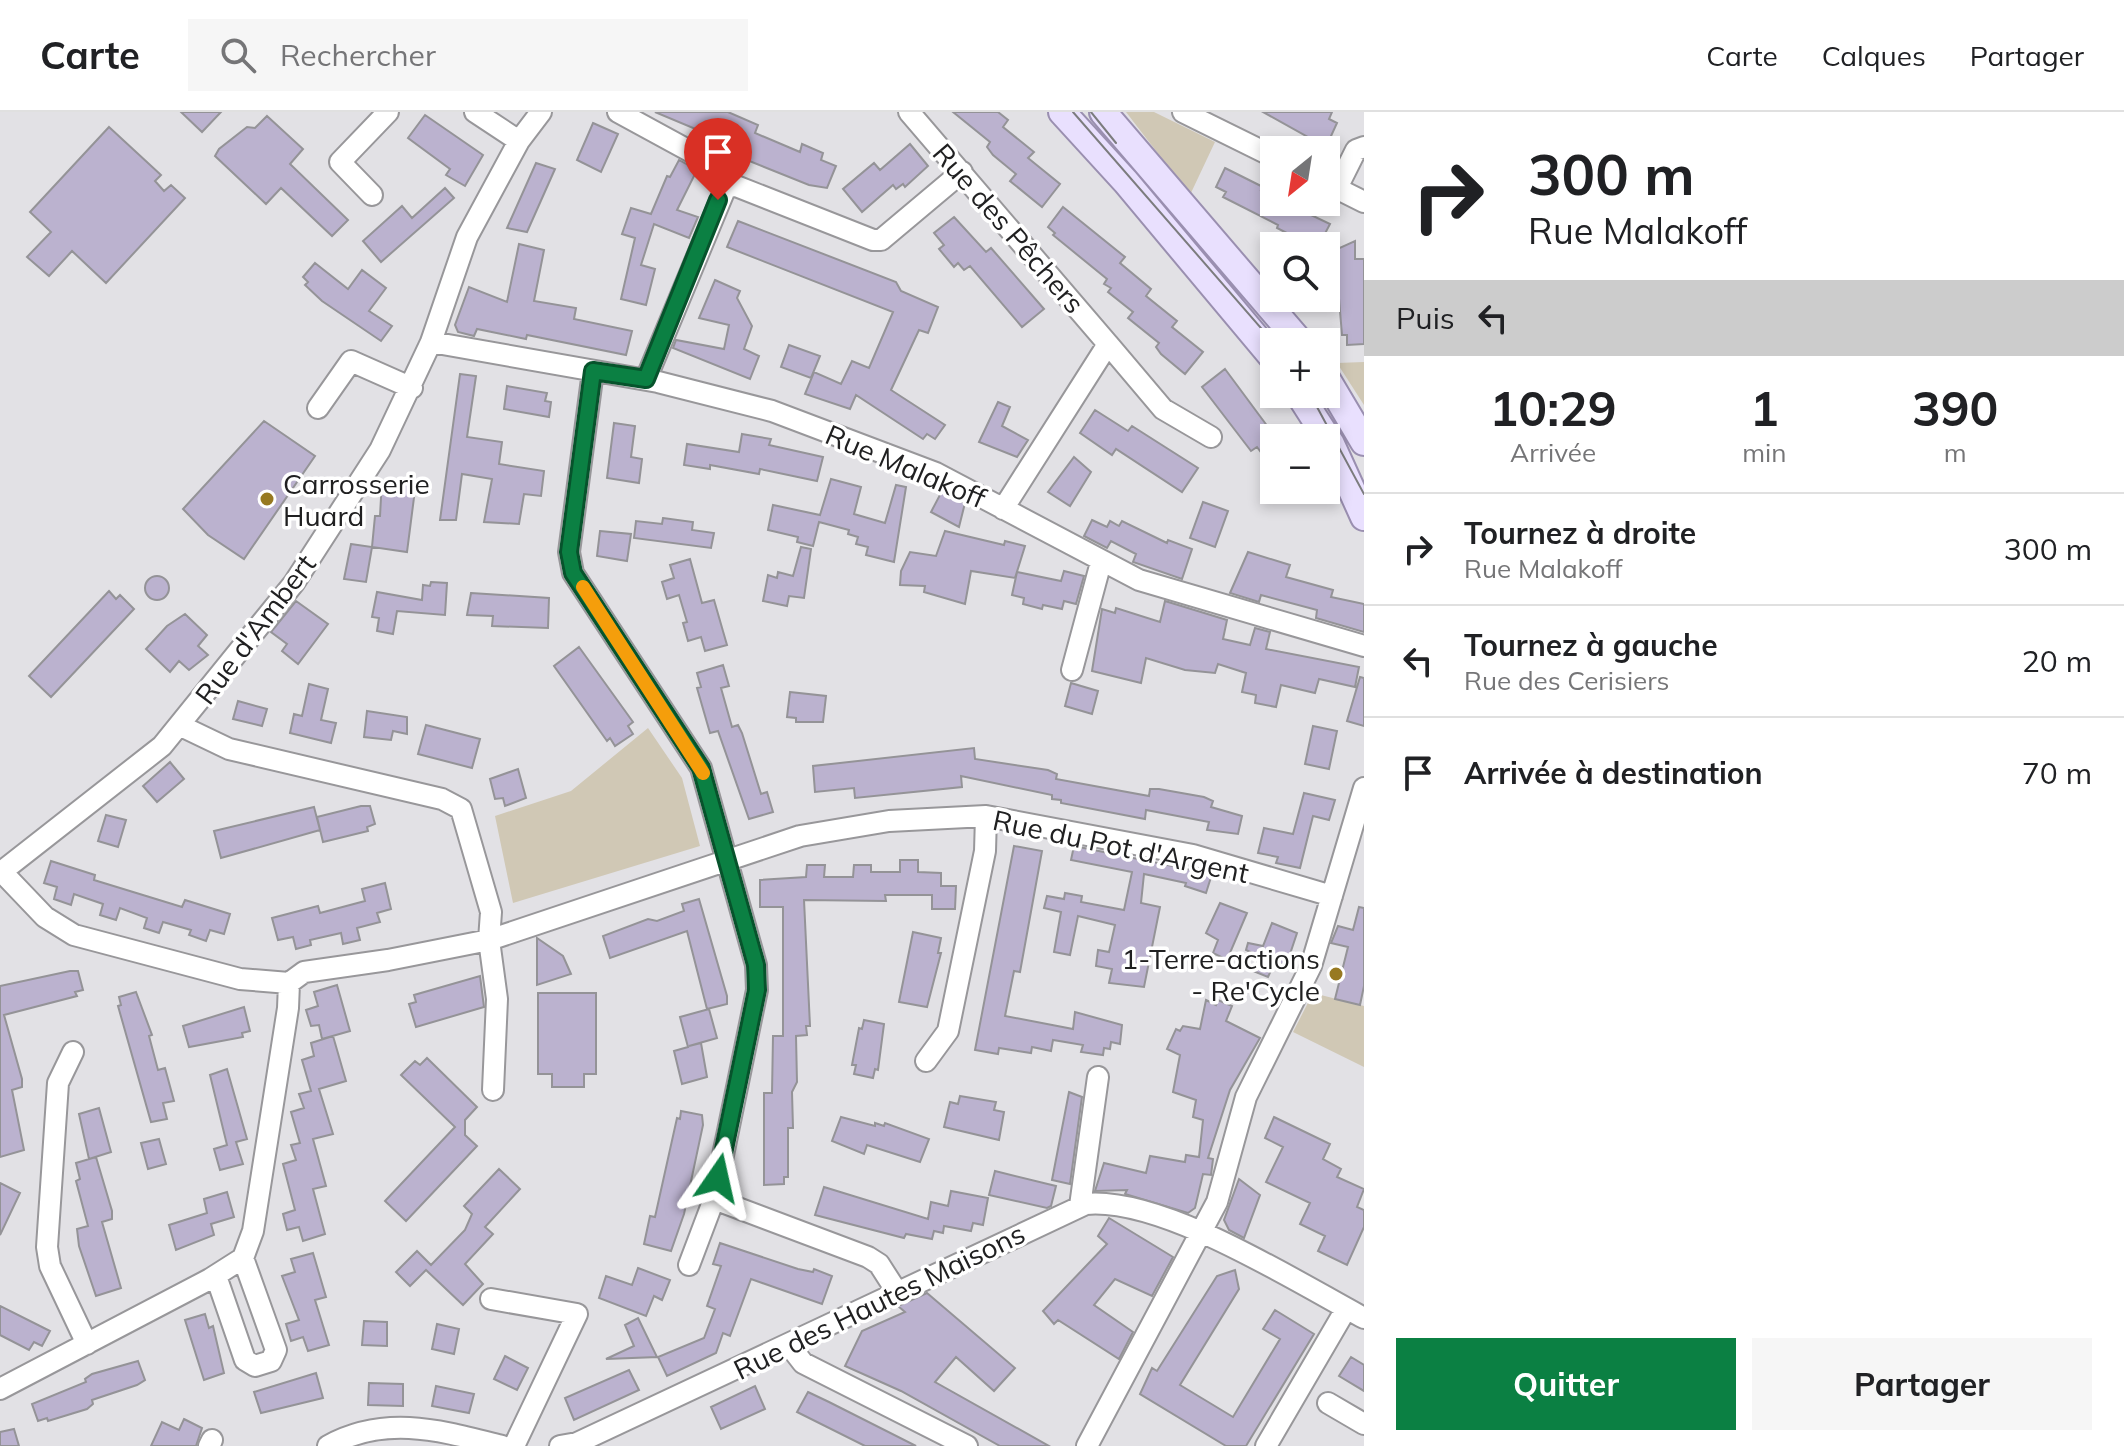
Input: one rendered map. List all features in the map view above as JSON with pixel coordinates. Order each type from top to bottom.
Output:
[{"type":"main road","points":[[1062,112],[1126,182],[1260,342]]},
{"type":"main road","points":[[1103,112],[1288,328]]},
{"type":"main road","points":[[1340,402],[1364,442]]},
{"type":"main road","points":[[1308,408],[1331,444],[1364,517]]},
{"type":"street","points":[[372,195],[340,162],[388,112]]},
{"type":"street","points":[[475,112],[519,141]]},
{"type":"street","name":"Rue d'Ambert","points":[[1,873],[110,789],[181,726],[294,583],[364,476],[412,388],[467,237],[519,141],[541,112]]},
{"type":"street","points":[[618,112],[719,167],[726,187],[646,379]]},
{"type":"street","name":"Rue des Pêchers","points":[[909,112],[1163,409],[1211,437]]},
{"type":"street","points":[[1183,112],[1260,150]]},
{"type":"street","points":[[1340,173],[1356,150],[1364,147]]},
{"type":"street","points":[[726,187],[736,186],[873,240],[881,240],[962,172]]},
{"type":"street","points":[[1340,189],[1364,202]]},
{"type":"street","name":"Rue Malakoff","points":[[431,342],[646,379],[772,411],[936,473],[1139,580],[1364,646]]},
{"type":"street","points":[[1003,509],[1108,344]]},
{"type":"street","points":[[318,408],[351,361],[412,388]]},
{"type":"street","points":[[593,371],[569,552],[573,573],[701,768],[756,965],[757,990],[714,1199],[689,1265]]},
{"type":"street","points":[[1072,670],[1101,562]]},
{"type":"street","points":[[181,726],[229,749],[424,795],[457,806],[464,813],[491,912],[489,940],[497,999],[493,1090]]},
{"type":"street","points":[[1087,1446],[1217,1202],[1246,1097],[1311,966],[1364,788]]},
{"type":"street","points":[[926,1061],[948,1031],[985,851],[986,816]]},
{"type":"street","name":"Rue du Pot d'Argent","points":[[1,873],[45,917],[74,935],[240,979],[289,983],[304,972],[388,960],[489,940],[800,836],[874,823],[986,816],[1193,855],[1332,896]]},
{"type":"street","points":[[0,1389],[216,1276],[243,1258],[253,1231],[288,1008],[289,983]]},
{"type":"street","points":[[73,1052],[58,1083],[47,1247],[50,1266],[87,1344]]},
{"type":"street","points":[[1080,1206],[1098,1077]]},
{"type":"street","points":[[714,1199],[868,1257],[879,1264],[897,1292]]},
{"type":"street","name":"Rue des Hautes Maisons","points":[[572,1445],[1080,1206],[1105,1202],[1203,1232],[1355,1313]]},
{"type":"street","points":[[216,1276],[245,1360],[255,1366],[271,1361],[276,1350],[243,1258]]},
{"type":"street","points":[[491,1299],[577,1314],[514,1446]]},
{"type":"street","points":[[1266,1446],[1355,1313]]},
{"type":"street","points":[[789,1345],[803,1363],[967,1446]]},
{"type":"street","points":[[1328,1403],[1364,1424]]},
{"type":"street","points":[[328,1446],[344,1437],[398,1425],[436,1429],[502,1446]]},
{"type":"shaded area","points":[[1126,112],[1154,112],[1215,142],[1190,195]]},
{"type":"shaded area","points":[[1364,362],[1364,405],[1340,368],[1340,363]]},
{"type":"shaded area","points":[[648,728],[682,778],[700,846],[513,903],[495,816],[571,791]]},
{"type":"shaded area","points":[[1313,993],[1364,1006],[1364,1067],[1293,1032]]},
{"type":"building","points":[[181,112],[221,112],[202,132]]},
{"type":"building","points":[[655,112],[728,112],[758,125],[755,133],[800,152],[802,144],[823,153],[821,160],[836,166],[827,188],[809,185],[737,156],[741,148]]},
{"type":"building","points":[[953,112],[998,112],[1008,120],[1003,127],[1034,152],[1028,158],[1060,184],[1042,207],[1010,181],[1016,174],[993,155],[987,147],[990,142]]},
{"type":"building","points":[[1263,112],[1332,112],[1329,119],[1337,123],[1331,136],[1306,136]]},
{"type":"building","points":[[425,115],[483,155],[465,186],[446,175],[450,169],[408,138]]},
{"type":"building","points":[[267,116],[303,149],[290,164],[348,220],[332,236],[281,188],[266,204],[215,156],[219,149],[247,127],[255,128]]},
{"type":"building","points":[[593,123],[618,134],[601,172],[577,160]]},
{"type":"building","points":[[109,127],[161,175],[155,181],[164,191],[171,185],[185,198],[106,283],[72,251],[49,276],[27,257],[51,232],[30,212]]},
{"type":"building","points":[[910,144],[928,166],[905,187],[903,184],[896,189],[893,185],[862,212],[843,189],[874,163],[880,170]]},
{"type":"building","points":[[679,160],[697,170],[677,210],[698,217],[689,238],[654,224],[641,265],[655,269],[646,305],[621,299],[635,238],[622,234],[631,208],[651,214],[667,176],[670,177]]},
{"type":"building","points":[[536,163],[555,169],[527,232],[507,228]]},
{"type":"building","points":[[1225,168],[1260,186],[1260,216],[1223,197],[1226,192],[1216,187]]},
{"type":"building","points":[[445,188],[454,198],[381,262],[363,241],[402,206],[412,218]]},
{"type":"building","points":[[1063,207],[1125,257],[1120,263],[1151,289],[1146,296],[1177,321],[1172,327],[1203,352],[1185,374],[1161,354],[1156,347],[1159,343],[1128,318],[1133,312],[1108,292],[1111,288],[1104,284],[1107,279],[1053,235],[1055,233],[1048,227]]},
{"type":"building","points":[[1260,216],[1313,216],[1330,224],[1326,232],[1285,232],[1277,228],[1278,225]]},
{"type":"building","points":[[954,217],[986,252],[991,248],[1044,309],[1022,327],[970,266],[964,270],[958,263],[954,267],[939,249],[944,245],[934,233]]},
{"type":"building","points":[[738,221],[896,282],[901,291],[938,307],[928,333],[919,330],[891,390],[945,425],[935,439],[927,434],[923,439],[856,395],[850,409],[805,394],[814,372],[841,384],[852,361],[869,368],[893,312],[727,247]]},
{"type":"building","points":[[1355,241],[1355,259],[1364,259],[1364,344],[1347,345],[1347,335],[1342,335],[1340,248]]},
{"type":"building","points":[[519,244],[544,250],[534,301],[576,308],[574,319],[632,331],[626,355],[527,335],[526,339],[477,329],[474,336],[458,332],[455,325],[469,287],[507,302]]},
{"type":"building","points":[[315,263],[348,289],[362,270],[386,288],[369,311],[392,326],[381,341],[322,301],[305,285],[308,282],[303,277]]},
{"type":"building","points":[[715,280],[740,291],[737,298],[752,326],[744,349],[759,356],[750,379],[673,348],[676,340],[724,349],[729,325],[699,318]]},
{"type":"building","points":[[789,345],[820,356],[811,378],[781,367]]},
{"type":"building","points":[[1225,369],[1266,424],[1260,424],[1260,451],[1257,447],[1251,451],[1202,387]]},
{"type":"building","points":[[460,374],[476,376],[467,437],[502,442],[499,464],[544,471],[541,496],[524,494],[519,524],[484,522],[492,479],[462,474],[456,520],[440,520]]},
{"type":"building","points":[[507,386],[547,393],[545,401],[551,402],[549,417],[504,409]]},
{"type":"building","points":[[998,402],[1010,407],[1002,426],[1028,440],[1017,457],[979,442]]},
{"type":"building","points":[[1095,410],[1128,431],[1132,426],[1198,468],[1182,492],[1116,449],[1112,455],[1080,433]]},
{"type":"building","points":[[264,421],[315,456],[244,559],[208,535],[183,509]]},
{"type":"building","points":[[614,423],[635,426],[631,457],[642,459],[639,483],[607,478]]},
{"type":"building","points":[[742,434],[771,439],[769,445],[823,457],[817,481],[760,469],[759,474],[710,465],[710,469],[684,465],[687,444],[739,452]]},
{"type":"building","points":[[1074,457],[1091,472],[1070,506],[1048,492]]},
{"type":"building","points":[[831,479],[861,487],[854,514],[885,523],[896,485],[906,487],[894,562],[866,555],[868,547],[856,544],[858,537],[848,534],[849,530],[819,522],[813,546],[797,542],[798,537],[768,530],[773,505],[820,515]]},
{"type":"building","points":[[382,480],[416,482],[407,552],[372,547],[375,516],[380,516]]},
{"type":"building","points":[[942,491],[965,503],[959,527],[931,512]]},
{"type":"building","points":[[1203,502],[1228,511],[1215,547],[1190,538]]},
{"type":"building","points":[[663,518],[693,522],[692,530],[714,533],[711,548],[634,538],[636,521],[662,524]]},
{"type":"building","points":[[1092,520],[1107,527],[1110,521],[1119,526],[1122,521],[1167,543],[1168,540],[1192,549],[1182,579],[1133,562],[1136,554],[1111,541],[1107,548],[1084,536]]},
{"type":"building","points":[[600,531],[631,534],[627,561],[597,556]]},
{"type":"building","points":[[945,531],[1004,545],[1005,541],[1025,546],[1015,578],[971,571],[965,604],[924,592],[925,586],[900,585],[901,571],[910,552],[936,556]]},
{"type":"building","points":[[351,544],[372,547],[366,582],[344,579]]},
{"type":"building","points":[[801,547],[811,549],[804,598],[789,596],[787,606],[763,601],[768,575],[777,578],[778,572],[793,576]]},
{"type":"building","points":[[1248,552],[1290,565],[1286,577],[1333,590],[1331,597],[1364,604],[1364,632],[1316,618],[1317,610],[1261,595],[1259,602],[1230,593]]},
{"type":"building","points":[[690,559],[702,603],[714,600],[727,645],[705,651],[701,637],[688,641],[683,623],[687,622],[679,595],[667,599],[662,582],[674,578],[670,565]]},
{"type":"building","points":[[1064,571],[1084,576],[1076,604],[1064,601],[1062,609],[1043,605],[1042,609],[1023,604],[1024,598],[1012,595],[1017,572],[1061,581]]},
{"type":"building","points":[[157,576],[165,580],[169,588],[165,596],[157,600],[149,596],[145,588],[149,580]]},
{"type":"building","points":[[431,582],[447,583],[445,615],[397,611],[393,634],[377,631],[379,618],[372,617],[377,592],[422,600],[423,585],[430,586]]},
{"type":"building","points":[[109,591],[116,599],[120,595],[134,609],[51,697],[29,676]]},
{"type":"building","points":[[471,593],[549,598],[548,628],[492,626],[493,616],[467,615]]},
{"type":"building","points":[[296,601],[328,624],[298,664],[282,651],[287,644],[271,632]]},
{"type":"building","points":[[1165,601],[1227,620],[1223,639],[1250,645],[1255,628],[1270,632],[1266,649],[1359,667],[1355,687],[1319,679],[1315,693],[1281,685],[1276,707],[1255,703],[1256,695],[1242,692],[1246,673],[1218,664],[1215,673],[1185,670],[1146,658],[1141,683],[1092,671],[1102,609],[1115,613],[1116,608],[1160,622]]},
{"type":"building","points":[[185,614],[207,635],[198,646],[208,655],[189,670],[179,661],[170,672],[146,649],[167,626]]},
{"type":"building","points":[[579,647],[633,722],[628,726],[633,734],[615,746],[610,738],[607,741],[554,666]]},
{"type":"building","points":[[723,665],[729,686],[721,688],[732,727],[738,725],[742,733],[761,794],[767,792],[773,812],[749,819],[718,731],[710,733],[697,688],[701,687],[697,673]]},
{"type":"building","points":[[1360,677],[1364,678],[1364,726],[1347,721]]},
{"type":"building","points":[[1071,683],[1098,691],[1092,714],[1065,706]]},
{"type":"building","points":[[309,684],[328,689],[321,720],[336,723],[331,743],[290,733],[294,714],[302,716]]},
{"type":"building","points":[[790,692],[826,696],[823,722],[796,722],[796,718],[787,717]]},
{"type":"building","points":[[238,701],[267,709],[262,726],[233,719]]},
{"type":"building","points":[[367,711],[407,717],[407,734],[393,731],[391,740],[364,737]]},
{"type":"building","points":[[426,725],[480,739],[472,768],[418,754]]},
{"type":"building","points":[[1313,726],[1337,731],[1329,769],[1305,764]]},
{"type":"building","points":[[974,748],[975,759],[1048,770],[1057,774],[1056,779],[1149,796],[1150,789],[1159,789],[1204,797],[1213,801],[1211,807],[1242,816],[1238,834],[1207,830],[1209,822],[1146,810],[1145,819],[1061,803],[1061,800],[1052,799],[1052,795],[961,776],[962,787],[855,798],[854,788],[815,792],[813,766]]},
{"type":"building","points":[[170,762],[184,779],[157,802],[143,786]]},
{"type":"building","points":[[518,769],[526,798],[505,806],[503,798],[495,799],[490,779]]},
{"type":"building","points":[[1304,793],[1335,800],[1329,820],[1313,816],[1300,868],[1276,863],[1278,857],[1258,853],[1264,828],[1293,834]]},
{"type":"building","points":[[370,806],[375,824],[367,827],[368,831],[323,842],[317,817]]},
{"type":"building","points":[[314,807],[320,830],[221,858],[214,831]]},
{"type":"building","points":[[106,815],[126,820],[118,847],[98,841]]},
{"type":"building","points":[[1014,846],[1042,851],[1020,972],[1014,971],[1005,1016],[1073,1029],[1075,1012],[1122,1025],[1120,1044],[1111,1042],[1110,1049],[1104,1048],[1103,1055],[1081,1052],[1083,1045],[1053,1040],[1051,1051],[1032,1047],[1031,1053],[999,1048],[998,1054],[975,1050]]},
{"type":"building","points":[[1074,846],[1212,874],[1206,893],[1185,886],[1186,883],[1144,874],[1141,903],[1160,907],[1144,987],[1109,983],[1112,969],[1096,966],[1098,950],[1109,952],[1115,925],[1078,916],[1070,955],[1054,952],[1061,912],[1044,908],[1047,896],[1064,899],[1065,893],[1082,896],[1081,902],[1124,910],[1132,872],[1071,860]]},
{"type":"building","points":[[900,860],[918,860],[918,872],[941,873],[941,886],[956,886],[955,909],[932,909],[932,895],[885,895],[886,901],[804,900],[810,1026],[806,1026],[807,1035],[796,1036],[797,1082],[792,1092],[793,1128],[788,1128],[788,1177],[784,1177],[784,1184],[764,1185],[764,1093],[772,1093],[773,1036],[783,1036],[783,907],[760,907],[760,880],[806,877],[807,865],[825,865],[824,877],[853,877],[854,865],[871,865],[871,872],[900,872]]},
{"type":"building","points":[[51,861],[95,875],[94,880],[182,907],[185,900],[230,914],[224,934],[210,930],[206,941],[189,935],[191,930],[163,922],[159,933],[144,928],[147,918],[120,908],[116,920],[100,915],[103,904],[74,894],[71,905],[54,899],[57,887],[44,883]]},
{"type":"building","points":[[385,883],[391,909],[377,913],[380,922],[357,928],[360,940],[343,944],[341,933],[310,940],[311,945],[296,949],[293,937],[278,940],[272,918],[318,906],[320,913],[365,901],[362,889]]},
{"type":"building","points":[[699,899],[727,996],[727,1004],[707,1009],[687,931],[610,958],[603,936],[648,919],[657,921],[684,911],[682,904]]},
{"type":"building","points":[[1220,903],[1247,913],[1227,960],[1213,953],[1218,940],[1206,933]]},
{"type":"building","points":[[1359,907],[1364,908],[1364,986],[1360,1005],[1335,999],[1348,947],[1331,943],[1338,926],[1353,930]]},
{"type":"building","points":[[1272,923],[1297,933],[1286,966],[1275,962],[1268,977],[1253,971],[1259,956],[1246,950],[1248,943],[1263,946]]},
{"type":"building","points":[[913,932],[941,938],[938,953],[941,953],[927,1007],[899,1002]]},
{"type":"building","points":[[537,938],[563,956],[571,974],[537,985]]},
{"type":"building","points":[[78,971],[83,990],[75,992],[77,996],[4,1015],[22,1079],[22,1087],[12,1090],[24,1150],[0,1157],[0,986]]},
{"type":"building","points":[[480,976],[484,1007],[416,1027],[409,1004],[416,1002],[414,995]]},
{"type":"building","points":[[337,985],[350,1031],[322,1039],[319,1025],[311,1026],[306,1010],[318,1006],[314,992]]},
{"type":"building","points":[[136,992],[152,1035],[149,1036],[158,1070],[165,1068],[174,1101],[163,1103],[167,1119],[151,1122],[118,1006],[121,1005],[119,997]]},
{"type":"building","points":[[538,993],[596,993],[596,1074],[584,1074],[584,1087],[552,1087],[552,1074],[538,1074]]},
{"type":"building","points":[[1206,1000],[1216,1005],[1218,1000],[1232,1006],[1226,1021],[1260,1038],[1230,1090],[1208,1158],[1213,1159],[1211,1175],[1203,1174],[1195,1208],[1188,1213],[1125,1194],[1127,1190],[1095,1191],[1104,1163],[1146,1173],[1150,1156],[1185,1162],[1186,1155],[1199,1157],[1203,1120],[1193,1117],[1196,1100],[1173,1092],[1180,1055],[1167,1049],[1176,1029],[1180,1031],[1183,1026],[1200,1029]]},
{"type":"building","points":[[244,1007],[250,1031],[242,1033],[243,1037],[189,1047],[183,1026]]},
{"type":"building","points":[[709,1009],[717,1038],[689,1046],[701,1043],[707,1077],[682,1084],[674,1051],[688,1047],[680,1017]]},
{"type":"building","points":[[864,1020],[884,1024],[878,1070],[875,1069],[873,1078],[854,1074],[856,1065],[852,1065],[859,1028],[862,1029]]},
{"type":"building","points":[[333,1036],[346,1081],[319,1089],[333,1134],[313,1139],[326,1186],[313,1189],[325,1234],[303,1241],[299,1227],[287,1230],[283,1214],[295,1210],[283,1164],[296,1160],[291,1145],[300,1143],[291,1112],[304,1108],[299,1094],[311,1091],[302,1060],[314,1056],[311,1043]]},
{"type":"building","points":[[427,1058],[477,1107],[465,1120],[465,1135],[477,1146],[406,1221],[385,1201],[455,1127],[401,1075],[415,1061],[420,1065]]},
{"type":"building","points":[[227,1069],[247,1139],[236,1142],[243,1164],[220,1170],[214,1149],[227,1145],[210,1075]]},
{"type":"building","points":[[1069,1092],[1082,1097],[1070,1184],[1052,1180]]},
{"type":"building","points":[[960,1096],[996,1102],[994,1110],[1004,1112],[999,1140],[944,1127],[950,1102],[958,1104]]},
{"type":"building","points":[[99,1108],[111,1152],[89,1159],[79,1114]]},
{"type":"building","points":[[681,1111],[702,1115],[703,1125],[684,1214],[671,1251],[644,1244],[650,1216],[655,1217]]},
{"type":"building","points":[[841,1117],[875,1126],[875,1123],[884,1126],[885,1123],[929,1139],[920,1162],[867,1145],[864,1154],[832,1141]]},
{"type":"building","points":[[1274,1117],[1330,1144],[1323,1159],[1341,1169],[1337,1177],[1364,1189],[1357,1207],[1364,1210],[1364,1227],[1347,1265],[1318,1251],[1325,1236],[1300,1224],[1310,1203],[1266,1182],[1283,1147],[1265,1138]]},
{"type":"building","points":[[159,1139],[166,1164],[148,1169],[141,1143]]},
{"type":"building","points":[[96,1157],[112,1211],[112,1219],[102,1222],[121,1288],[96,1296],[79,1246],[77,1229],[88,1226],[76,1181],[80,1179],[76,1163]]},
{"type":"building","points":[[499,1169],[520,1189],[485,1227],[493,1234],[465,1264],[483,1284],[463,1305],[426,1270],[410,1286],[396,1272],[417,1251],[431,1265],[465,1230],[472,1214],[464,1206]]},
{"type":"building","points":[[995,1171],[1056,1186],[1051,1206],[1047,1208],[989,1195]]},
{"type":"building","points":[[1239,1179],[1260,1195],[1244,1238],[1229,1230],[1224,1220]]},
{"type":"building","points":[[0,1183],[20,1193],[0,1235]]},
{"type":"building","points":[[824,1187],[928,1219],[931,1202],[948,1206],[951,1191],[988,1198],[983,1225],[973,1223],[971,1231],[944,1226],[943,1233],[934,1231],[932,1239],[906,1234],[904,1238],[815,1215]]},
{"type":"building","points":[[227,1192],[234,1217],[211,1224],[214,1235],[176,1250],[169,1225],[207,1213],[204,1199]]},
{"type":"building","points":[[1109,1218],[1173,1257],[1152,1296],[1115,1279],[1094,1305],[1133,1332],[1119,1359],[1058,1320],[1054,1324],[1043,1311],[1107,1244],[1098,1236]]},
{"type":"building","points":[[720,1243],[798,1269],[813,1272],[814,1269],[832,1276],[822,1304],[751,1279],[730,1336],[723,1333],[716,1353],[667,1376],[658,1357],[704,1338],[715,1309],[707,1306],[721,1266],[713,1264]]},
{"type":"building","points":[[313,1253],[326,1297],[315,1300],[329,1345],[308,1351],[303,1337],[291,1341],[286,1324],[299,1320],[282,1276],[295,1272],[291,1259]]},
{"type":"building","points":[[638,1268],[670,1280],[662,1300],[654,1296],[646,1316],[599,1298],[606,1276],[632,1285]]},
{"type":"building","points":[[1235,1270],[1239,1289],[1180,1385],[1233,1417],[1280,1339],[1263,1329],[1275,1310],[1314,1334],[1246,1446],[1226,1446],[1140,1394],[1152,1368],[1157,1371],[1217,1276]]},
{"type":"building","points":[[927,1293],[1015,1368],[994,1391],[956,1357],[935,1382],[1049,1446],[1000,1446],[901,1391],[845,1366],[862,1331],[905,1312],[898,1306]]},
{"type":"building","points":[[0,1306],[50,1331],[42,1346],[34,1342],[29,1350],[0,1335]]},
{"type":"building","points":[[205,1314],[209,1328],[213,1326],[224,1373],[204,1380],[185,1320]]},
{"type":"building","points":[[638,1318],[657,1357],[606,1359],[634,1346],[625,1325]]},
{"type":"building","points":[[364,1321],[387,1322],[387,1346],[362,1345]]},
{"type":"building","points":[[437,1324],[459,1329],[454,1354],[432,1349]]},
{"type":"building","points":[[505,1356],[528,1368],[517,1390],[494,1379]]},
{"type":"building","points":[[1351,1357],[1364,1365],[1364,1391],[1339,1376]]},
{"type":"building","points":[[138,1361],[145,1380],[137,1385],[92,1400],[93,1404],[87,1409],[38,1421],[32,1404],[86,1382],[85,1379],[92,1374]]},
{"type":"building","points":[[629,1370],[639,1390],[574,1420],[565,1398]]},
{"type":"building","points":[[316,1373],[323,1398],[261,1413],[254,1392]]},
{"type":"building","points":[[369,1383],[403,1384],[403,1406],[368,1405]]},
{"type":"building","points":[[436,1386],[474,1394],[469,1413],[432,1406]]},
{"type":"building","points":[[755,1386],[765,1409],[721,1429],[711,1407]]},
{"type":"building","points":[[808,1392],[916,1446],[865,1446],[797,1412]]},
{"type":"building","points":[[184,1419],[202,1428],[196,1446],[151,1446],[162,1422],[179,1430]]},
{"type":"building","points":[[14,1429],[19,1446],[0,1446],[0,1432]]},
{"type":"tram line","points":[[1073,112],[1261,328]]},
{"type":"tram line","points":[[1091,112],[1116,143]]},
{"type":"tram line","points":[[1318,408],[1364,494]]},
{"type":"slow traffic","points":[[583,587],[703,773]]},
{"type":"place","name":"Carrosserie Huard","points":[[267,499]]},
{"type":"place","name":"1-Terre-actions - Re'Cycle","points":[[1336,974]]},
{"type":"route","points":[[718,200],[646,379],[593,371],[569,552],[573,573],[701,768],[756,965],[757,990],[718,1178]]}]
